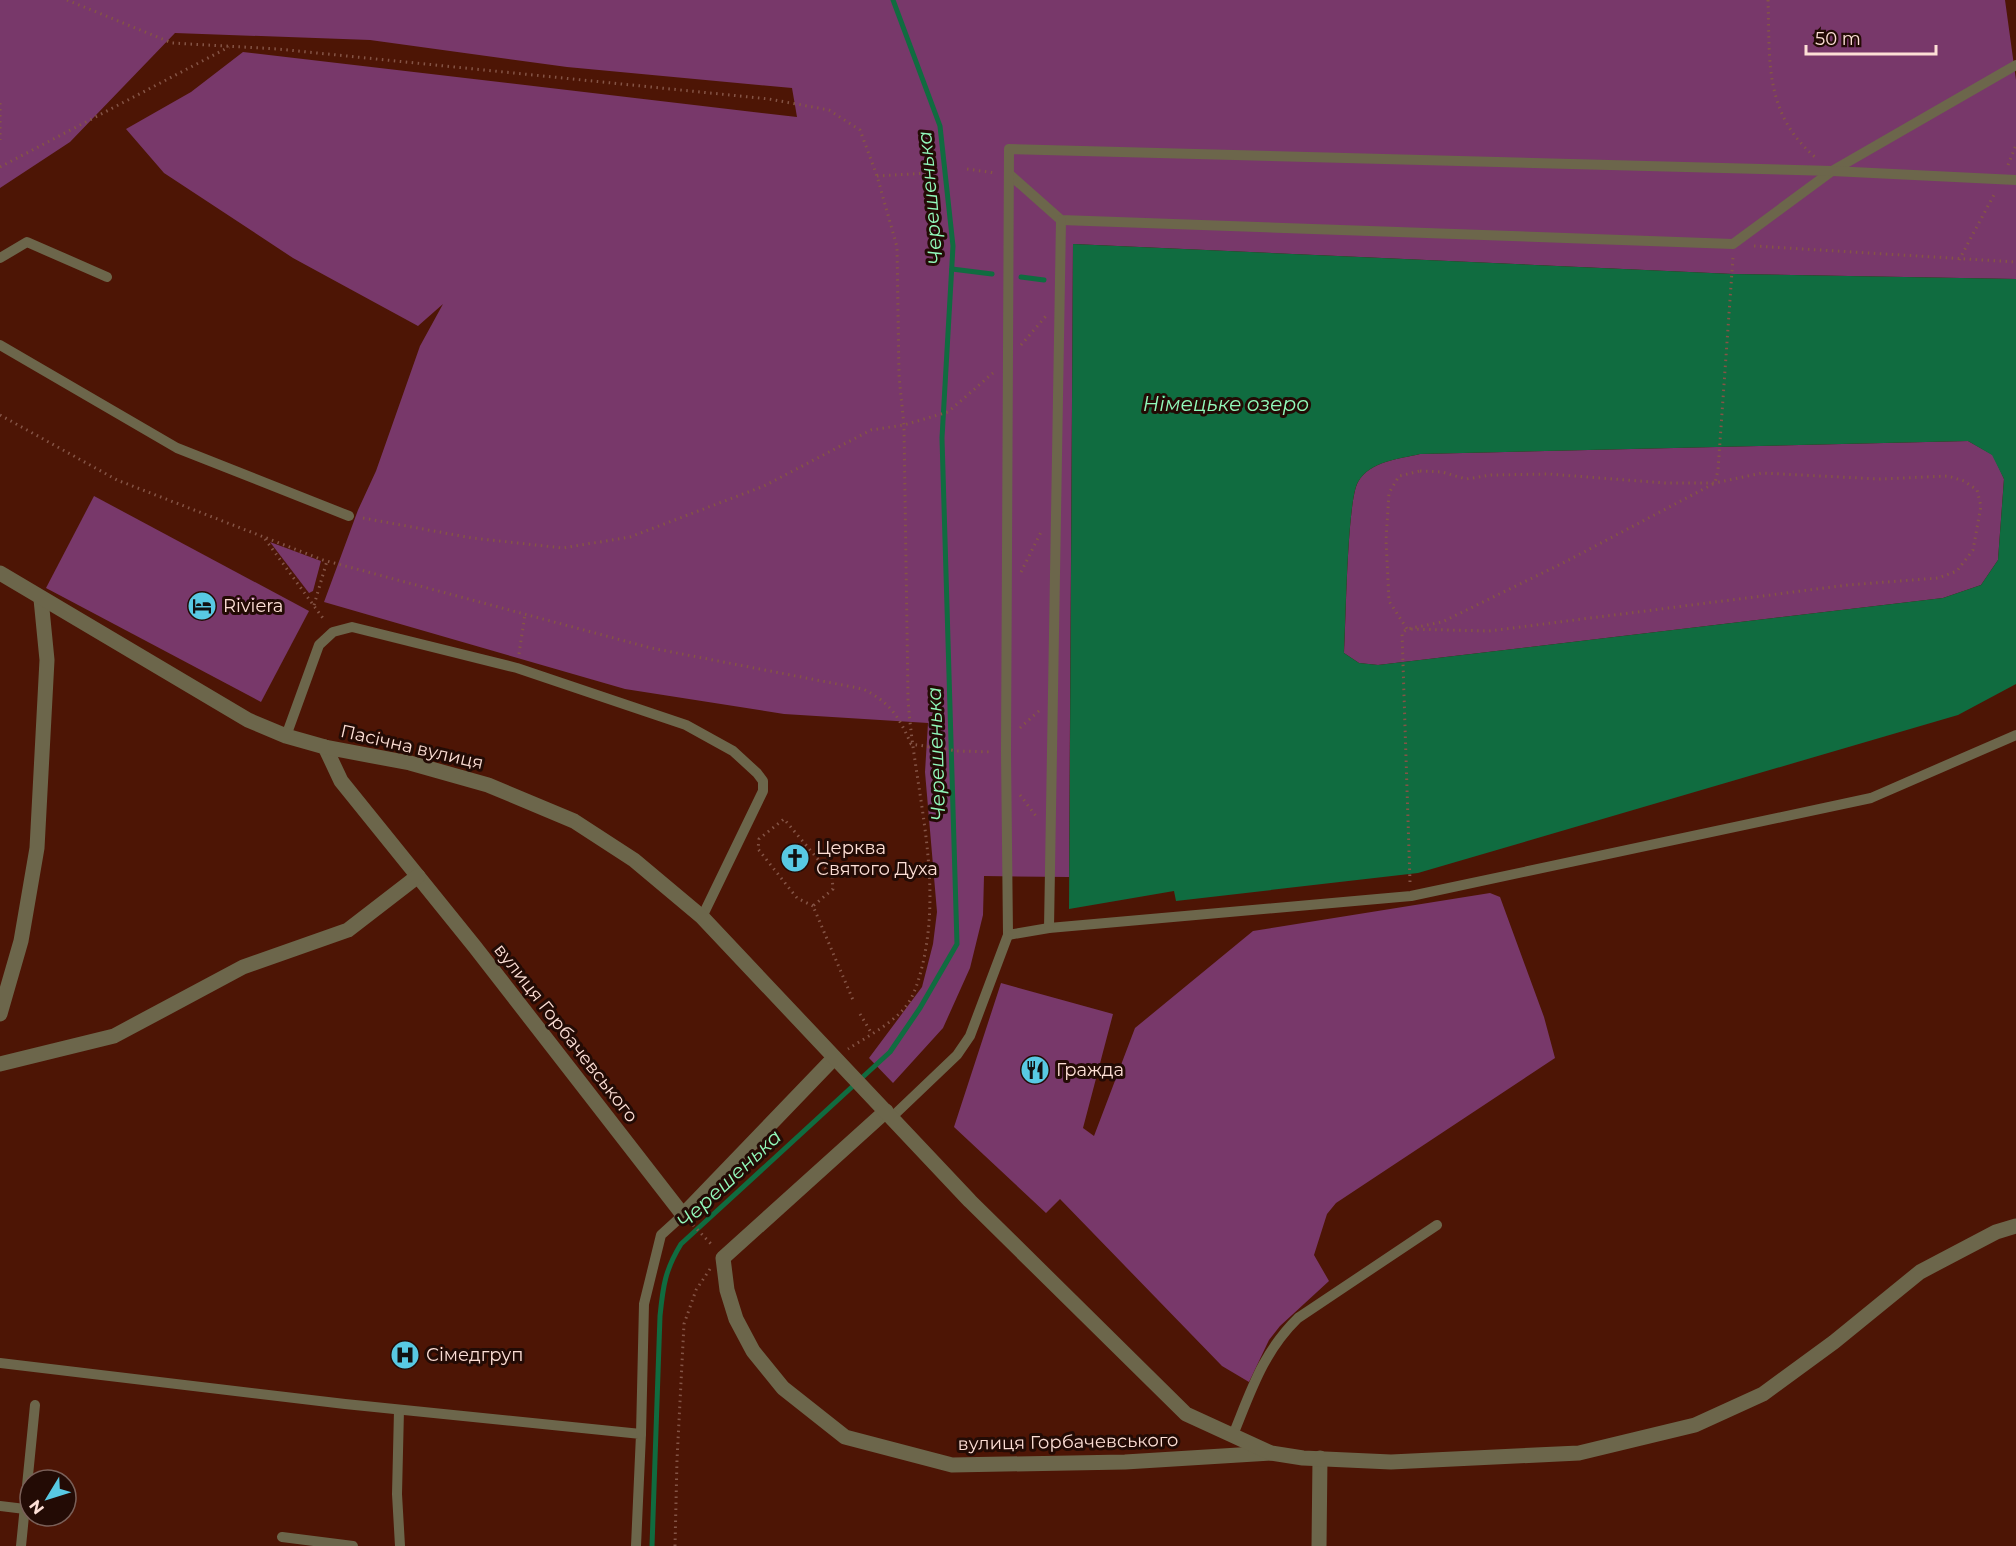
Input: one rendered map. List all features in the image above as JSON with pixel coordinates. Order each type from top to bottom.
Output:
[{"type":"street","name":"Пасічна вулиця","points":[[0,573],[248,720],[286,736],[325,747],[410,763],[488,785],[574,822],[634,860],[702,917],[847,1074],[889,1114],[970,1202],[1186,1414],[1271,1453]]},
{"type":"street","points":[[0,1014],[21,941],[37,848],[47,660],[41,599]]},
{"type":"street","name":"вулиця Горбачевського","points":[[325,747],[341,781],[687,1219]]},
{"type":"street","points":[[0,1064],[114,1036],[243,967],[348,930],[418,876]]},
{"type":"street","points":[[687,1219],[834,1058]]},
{"type":"street","points":[[723,1258],[889,1114]]},
{"type":"street","points":[[1271,1453],[1391,1462],[1579,1453],[1695,1425],[1763,1394],[1834,1342],[1920,1272],[1996,1232],[2016,1226]]},
{"type":"street","name":"вулиця Горбачевського","points":[[723,1258],[730,1299],[753,1351],[783,1388],[845,1437],[952,1465],[1125,1462],[1271,1453]]},
{"type":"street","points":[[1319,1546],[1320,1458]]},
{"type":"lane","points":[[1008,174],[1060,220],[1733,244],[1832,171],[2016,65]]},
{"type":"lane","points":[[889,1114],[957,1056],[970,1035],[1008,935],[1006,740],[1009,149],[1832,171],[2016,180]]},
{"type":"lane","points":[[1049,928],[1060,220]]},
{"type":"lane","points":[[0,258],[27,242],[107,277]]},
{"type":"lane","points":[[0,345],[177,448],[349,516]]},
{"type":"lane","points":[[286,736],[319,645],[333,632],[352,627],[518,668],[686,725],[733,751],[757,772],[763,781],[763,790],[702,917]]},
{"type":"lane","points":[[1008,935],[1049,928],[1411,896],[1871,798],[2016,735]]},
{"type":"lane","points":[[636,1546],[644,1304],[661,1235],[687,1219]]},
{"type":"lane","points":[[1233,1435],[1258,1372],[1273,1345],[1284,1332],[1298,1318],[1437,1225]]},
{"type":"lane","points":[[0,1363],[399,1410],[640,1434]]},
{"type":"lane","points":[[29,1468],[35,1405]]},
{"type":"lane","points":[[399,1410],[397,1494],[400,1546]]},
{"type":"lane","points":[[0,1506],[18,1508]]},
{"type":"lane","points":[[21,1546],[23,1528]]},
{"type":"lane","points":[[282,1537],[353,1546]]},
{"type":"path","points":[[68,0],[172,43],[231,46],[758,97],[829,110],[860,130],[877,176],[897,247],[899,376],[904,425],[911,744],[926,825],[932,915],[916,988],[901,1012],[834,1058]]},
{"type":"path","points":[[1768,0],[1770,66],[1779,114],[1800,144],[1832,171]]},
{"type":"path","points":[[0,167],[231,46]]},
{"type":"path","points":[[0,103],[0,140]]},
{"type":"path","points":[[1959,260],[2003,180],[2016,145]]},
{"type":"path","points":[[967,169],[1008,174]]},
{"type":"path","points":[[877,176],[928,173]]},
{"type":"path","points":[[1733,244],[2016,262]]},
{"type":"path","points":[[1410,886],[1402,633],[1407,629],[1442,622],[1563,563],[1715,483],[1718,470],[1732,260]]},
{"type":"path","points":[[349,516],[472,538],[563,548],[590,546],[630,537],[728,501],[764,486],[871,430],[904,425],[948,412]]},
{"type":"path","points":[[0,416],[117,480],[327,561],[651,648],[863,689],[877,695],[893,709],[911,744]]},
{"type":"path","points":[[1420,471],[1442,472],[1466,479],[1491,475],[1549,474],[1665,483],[1715,483],[1762,473],[1879,479],[1948,476],[1964,481],[1977,490],[1980,506],[1973,550],[1957,571],[1938,578],[1848,585],[1489,631],[1407,629],[1389,601],[1386,540],[1389,493],[1399,476],[1420,471]]},
{"type":"path","points":[[1007,598],[1056,504]]},
{"type":"path","points":[[264,537],[333,632]]},
{"type":"path","points":[[314,605],[327,561]]},
{"type":"path","points":[[518,668],[525,614]]},
{"type":"path","points":[[1006,740],[1052,699]]},
{"type":"path","points":[[911,744],[958,751],[1006,752]]},
{"type":"path","points":[[1006,776],[1050,834]]},
{"type":"path","points":[[813,906],[833,889],[832,876],[784,819],[759,839],[758,849],[797,898],[813,906],[853,1000]]},
{"type":"path","points":[[860,1014],[872,1034]]},
{"type":"path","points":[[675,1546],[676,1460],[684,1324],[705,1274],[723,1258],[687,1219]]},
{"type":"shaded area","points":[[0,0],[2005,0],[2016,80],[2016,279],[1733,274],[1073,244],[1069,877],[984,876],[983,915],[970,968],[943,1028],[893,1083],[869,1058],[922,987],[933,944],[937,912],[925,772],[928,723],[784,714],[625,689],[324,602],[358,510],[376,471],[420,346],[443,304],[418,326],[293,258],[164,173],[126,129],[191,92],[243,52],[797,117],[792,88],[567,67],[370,40],[175,33],[70,142],[0,188]]},
{"type":"shaded area","points":[[1968,441],[1993,455],[2004,479],[1998,560],[1981,585],[1943,598],[1378,665],[1359,663],[1344,653],[1349,537],[1354,494],[1363,475],[1377,465],[1420,454]]},
{"type":"shaded area","points":[[94,496],[309,611],[261,702],[46,588]]},
{"type":"shaded area","points":[[270,542],[321,561],[313,591],[309,593]]},
{"type":"shaded area","points":[[1490,893],[1500,897],[1544,1017],[1555,1058],[1336,1203],[1327,1214],[1314,1255],[1329,1281],[1280,1326],[1269,1340],[1249,1382],[1222,1366],[1060,1199],[1046,1213],[954,1127],[1001,983],[1113,1014],[1083,1128],[1094,1136],[1135,1028],[1253,931]]},
{"type":"water","name":"Німецьке озеро","points":[[1073,244],[1733,274],[2016,279],[2016,684],[1958,715],[1418,873],[1176,901],[1174,891],[1069,909]],"holes":[[[1968,441],[1992,455],[2004,479],[1998,560],[1981,585],[1943,598],[1378,665],[1359,663],[1344,653],[1349,536],[1354,493],[1363,475],[1377,465],[1386,462],[1420,454]]]},
{"type":"waterway","name":"Черешенька","points":[[652,1546],[660,1316],[662,1296],[671,1262],[681,1244],[890,1052],[920,1008],[957,944],[942,438],[953,246],[940,126],[893,0]]},
{"type":"waterway","points":[[952,269],[992,274]]},
{"type":"waterway","points":[[1021,277],[1044,280]]},
{"type":"place","name":"Riviera","points":[[202,606]]},
{"type":"place","name":"Церква Святого Духа","points":[[795,858]]},
{"type":"place","name":"Гражда","points":[[1035,1070]]},
{"type":"place","name":"Сімедгруп","points":[[405,1355]]}]
